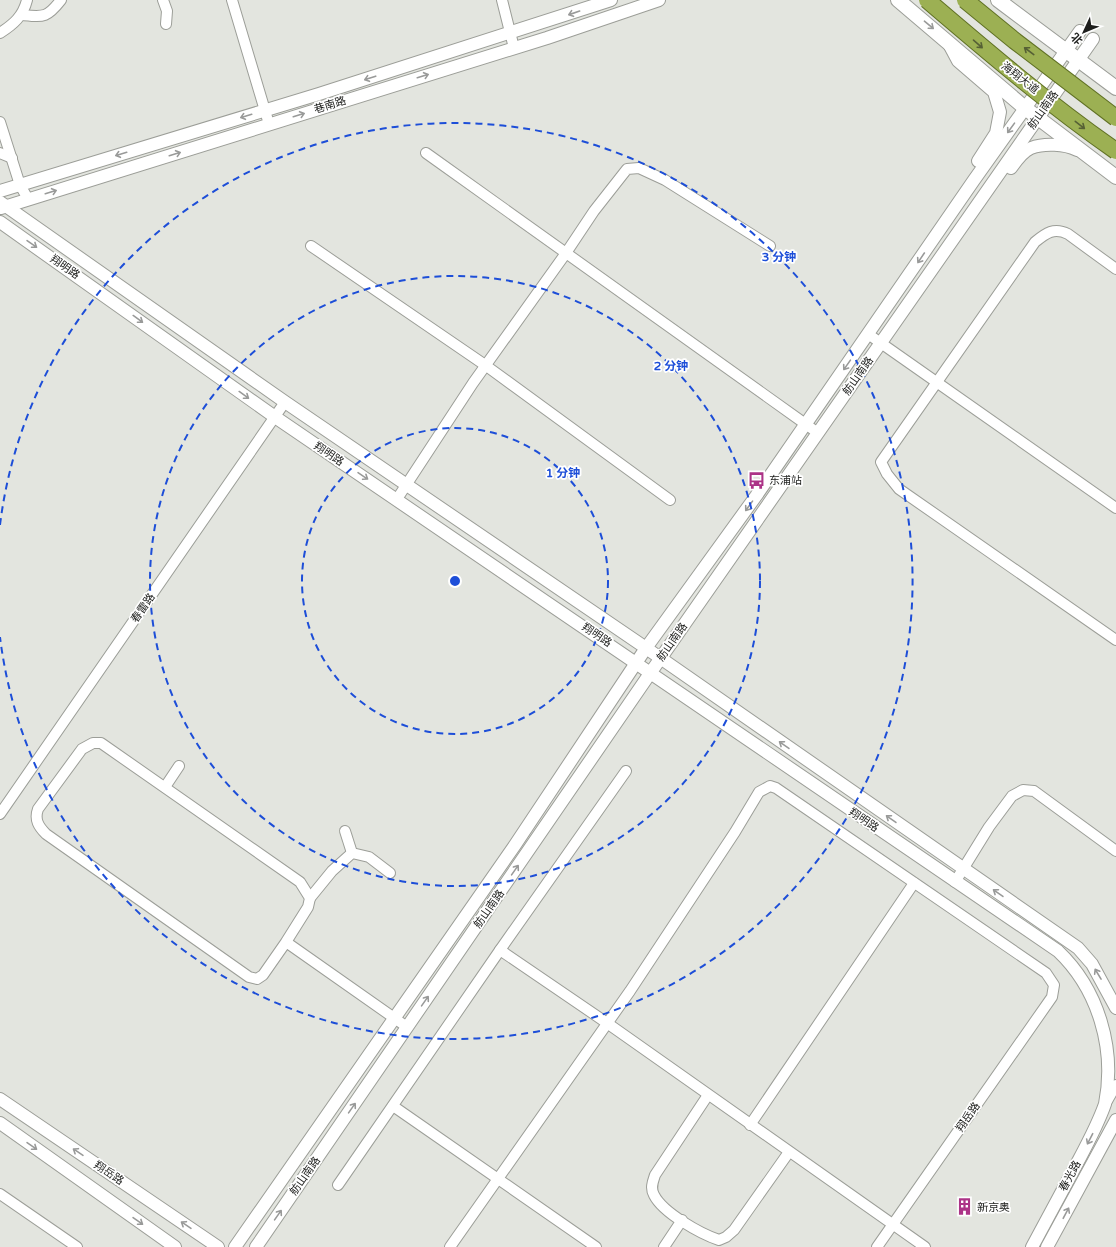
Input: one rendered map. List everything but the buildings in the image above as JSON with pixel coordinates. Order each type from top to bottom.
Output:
[{"type":"highway","name":"海翔大道","points":[[927,0],[1003,65],[1083,128],[1116,151]]},
{"type":"highway","points":[[965,0],[1015,41],[1116,118]]},
{"type":"main road","points":[[898,0],[1025,108],[1116,177]]},
{"type":"main road","points":[[998,0],[1116,88]]},
{"type":"street","points":[[0,33],[12,26],[22,15],[28,0]]},
{"type":"street","points":[[22,15],[44,17],[51,12],[61,0]]},
{"type":"street","points":[[164,0],[167,11],[166,24]]},
{"type":"street","points":[[232,0],[269,124]]},
{"type":"street","points":[[502,0],[514,48]]},
{"type":"street","name":"巷南路","points":[[0,191],[266,110],[610,0]]},
{"type":"street","name":"巷南路","points":[[2,205],[28,199],[514,48],[659,0]]},
{"type":"street","name":"舫山南路","points":[[235,1247],[515,845],[646,648],[806,424],[1080,31]]},
{"type":"street","name":"舫山南路","points":[[256,1247],[651,672],[948,249],[1093,39]]},
{"type":"street","points":[[934,239],[950,204],[996,133],[1000,112],[994,92],[958,61],[948,41]]},
{"type":"street","points":[[0,122],[20,185],[28,199]]},
{"type":"street","points":[[948,249],[974,220],[1019,157],[1031,148],[1059,145],[1076,149],[1092,158]]},
{"type":"street","points":[[0,152],[12,158]]},
{"type":"street","points":[[426,153],[818,433]]},
{"type":"street","points":[[397,499],[486,366],[594,211],[627,169],[639,168],[665,180],[770,246]]},
{"type":"street","name":"翔明路","points":[[2,205],[285,402],[646,648],[1078,948],[1092,964],[1116,1008]]},
{"type":"street","name":"翔明路","points":[[0,222],[275,417],[637,662],[955,882],[1058,951],[1074,967],[1101,1010],[1112,1056],[1106,1103]]},
{"type":"street","points":[[1116,269],[1068,234],[1060,230],[1047,232],[1034,242],[881,462],[887,474],[899,489],[1116,640]]},
{"type":"street","points":[[311,246],[486,366],[670,500]]},
{"type":"street","points":[[868,334],[1116,508]]},
{"type":"street","name":"春雷路","points":[[0,814],[285,402]]},
{"type":"street","points":[[310,898],[300,882],[101,743],[93,743],[82,749],[38,809],[36,816],[39,826],[46,834],[249,977],[257,979],[263,975],[286,942],[308,907],[310,898],[332,871],[352,853]]},
{"type":"street","points":[[165,787],[179,766]]},
{"type":"street","points":[[338,1186],[500,950],[626,771]]},
{"type":"street","points":[[450,1247],[607,1023],[736,832],[759,792],[770,786],[776,788],[914,883],[750,1125]]},
{"type":"street","points":[[955,882],[989,827],[1012,796],[1023,790],[1034,791],[1116,851]]},
{"type":"street","points":[[345,831],[352,853]]},
{"type":"street","points":[[352,853],[369,857],[390,873]]},
{"type":"street","name":"翔岳路","points":[[877,1247],[1052,997],[1054,984],[1046,973],[914,883]]},
{"type":"street","points":[[286,942],[407,1027]]},
{"type":"street","points":[[500,950],[607,1023],[925,1247]]},
{"type":"street","points":[[1106,1103],[1116,1085]]},
{"type":"street","points":[[708,1095],[655,1174],[652,1185],[653,1194],[658,1202],[682,1220],[713,1238],[719,1240],[726,1237],[734,1230],[789,1152]]},
{"type":"street","name":"翔岳路","points":[[0,1099],[218,1247]]},
{"type":"street","name":"春光路","points":[[1032,1247],[1092,1136],[1106,1103]]},
{"type":"street","points":[[393,1106],[596,1247]]},
{"type":"street","name":"春光路","points":[[1047,1247],[1116,1120]]},
{"type":"street","name":"翔岳路","points":[[0,1123],[175,1247]]},
{"type":"street","points":[[0,1194],[76,1247]]},
{"type":"street","points":[[664,1247],[682,1220]]},
{"type":"place","name":"东浦站","points":[[756,480]]},
{"type":"place","name":"新京奥","points":[[964,1207]]}]
